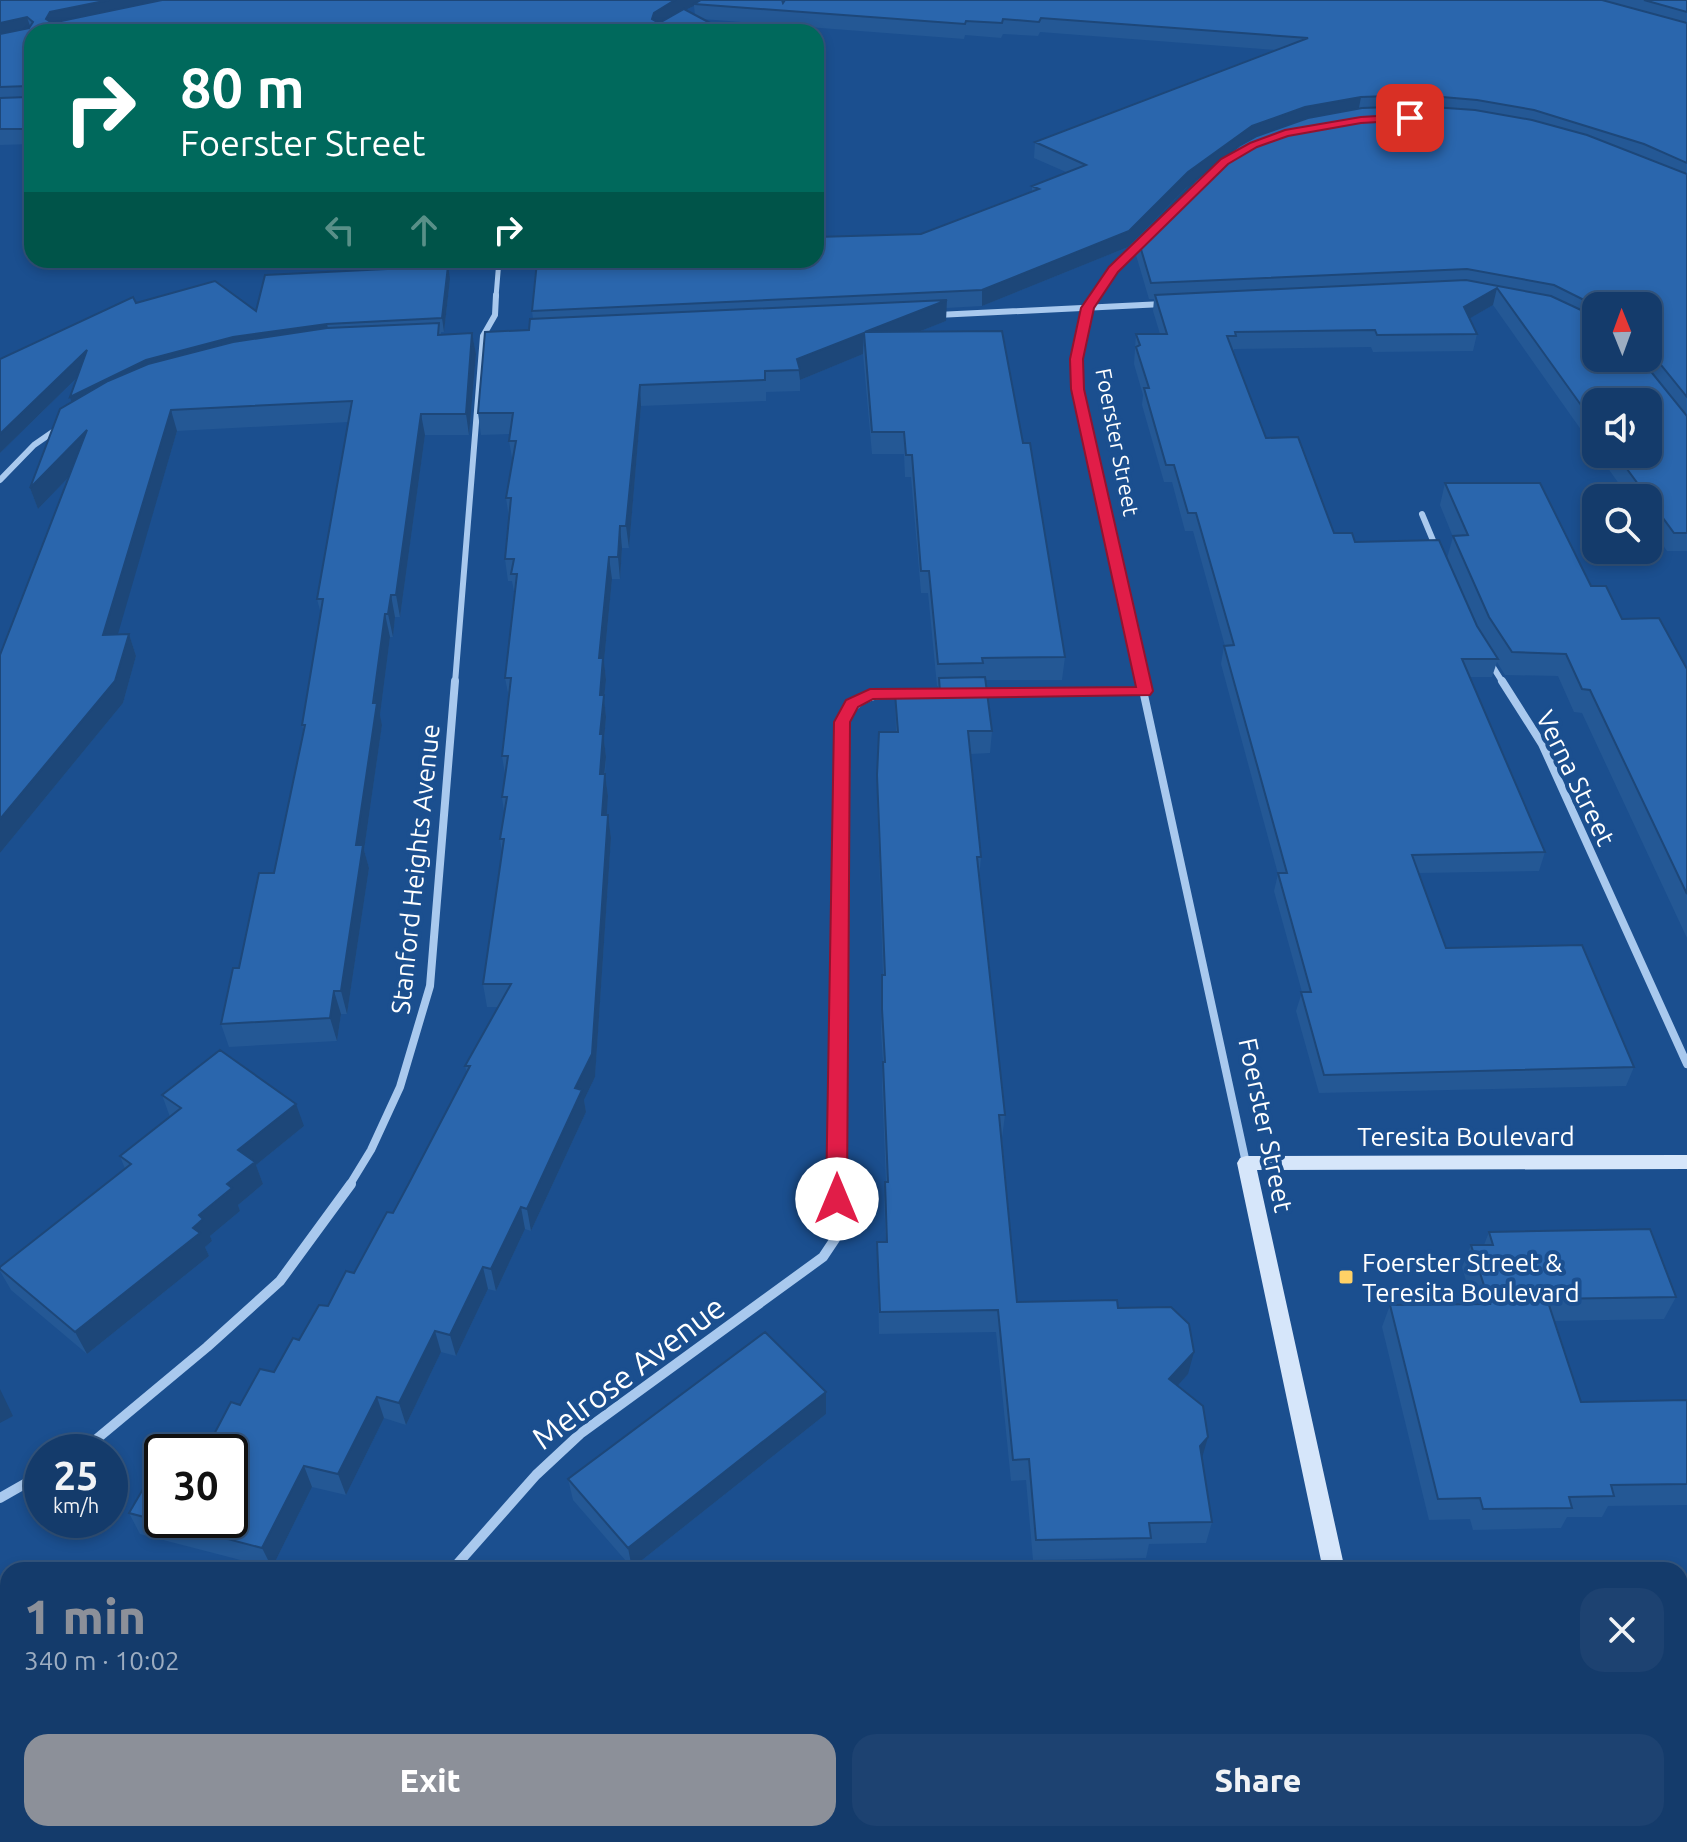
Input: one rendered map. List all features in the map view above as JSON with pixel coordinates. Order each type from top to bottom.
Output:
[{"type":"street","name":"Foerster Street","points":[[1148,235],[1113,270],[1087,308],[1076,359],[1077,389],[1332,1562]]},
{"type":"street","name":"Stanford Heights Avenue","points":[[102,1434],[282,1280],[342,1201],[384,1123],[409,1067],[422,1027],[430,986],[483,336],[495,315],[498,268]]},
{"type":"street","points":[[923,315],[1179,303]]},
{"type":"street","points":[[471,337],[494,336]]},
{"type":"street","points":[[0,480],[34,445],[71,419]]},
{"type":"street","points":[[1422,514],[1439,555]]},
{"type":"street","name":"Verna Street","points":[[1485,654],[1542,744],[1687,1064]]},
{"type":"street","points":[[968,693],[1145,691]]},
{"type":"street","name":"Melrose Avenue","points":[[459,1562],[536,1475],[580,1434],[823,1257],[835,1239],[842,722],[852,704],[870,694],[921,693]]},
{"type":"street","name":"Teresita Boulevard","points":[[1246,1163],[1687,1162]]},
{"type":"street","points":[[0,1498],[24,1484]]},
{"type":"building","points":[[0,0],[109,0],[50,12],[46,19],[52,23],[162,0],[675,0],[654,13],[652,19],[659,23],[684,9],[712,24],[32,24],[27,17],[0,23]]},
{"type":"building","points":[[701,0],[782,0],[783,3],[785,0],[1602,0],[1687,23],[1687,163],[1644,144],[1534,110],[1477,100],[1419,95],[1361,97],[1305,107],[1252,126],[1188,172],[1129,231],[982,290],[532,311],[536,268],[824,268],[824,237],[921,234],[1039,189],[1032,186],[1086,165],[1035,142],[1308,38],[1041,18],[1039,22],[1003,19],[1002,23],[966,21],[965,24],[694,4]]},
{"type":"building","points":[[1644,0],[1687,0],[1687,12]]},
{"type":"building","points":[[24,29],[24,86],[0,87],[0,34]]},
{"type":"building","points":[[24,97],[24,129],[0,129],[0,98]]},
{"type":"building","points":[[1418,106],[1475,110],[1532,120],[1587,135],[1687,174],[1687,397],[1662,366],[1662,292],[1582,292],[1582,299],[1554,285],[1467,269],[1151,283],[1138,239],[1196,180],[1239,146],[1257,136],[1308,118],[1362,108]]},
{"type":"building","points":[[448,268],[442,318],[327,324],[233,337],[146,360],[70,397],[87,350],[0,434],[0,359],[133,297],[136,303],[215,281],[256,311],[265,275]]},
{"type":"building","points":[[1466,280],[1551,296],[1582,310],[1582,372],[1651,372],[1687,416],[1687,533],[1674,533],[1662,517],[1662,484],[1638,484],[1626,468],[1662,468],[1662,388],[1582,388],[1582,406],[1497,288],[1464,307],[1477,334],[1377,335],[1375,330],[1235,332],[1236,336],[1227,336],[1266,438],[1298,437],[1334,533],[1352,533],[1355,542],[1439,540],[1477,626],[1498,659],[1462,659],[1545,852],[1412,855],[1446,948],[1582,945],[1634,1067],[1324,1075],[1301,992],[1311,992],[1278,873],[1287,873],[1224,646],[1234,645],[1196,513],[1188,513],[1174,465],[1166,465],[1144,388],[1149,388],[1136,347],[1140,345],[1136,334],[1167,334],[1155,295]]},
{"type":"building","points":[[947,300],[865,332],[1002,331],[1023,443],[1030,443],[1065,657],[982,658],[983,663],[938,664],[929,571],[921,571],[912,455],[906,455],[904,432],[872,432],[864,333],[797,359],[800,370],[765,371],[765,380],[640,385],[626,526],[620,526],[618,557],[609,557],[599,658],[603,658],[600,695],[604,695],[600,734],[603,734],[600,774],[605,774],[602,815],[608,815],[592,1054],[575,1088],[582,1090],[527,1209],[521,1207],[491,1269],[483,1267],[450,1335],[435,1331],[399,1403],[377,1397],[338,1474],[304,1466],[262,1548],[224,1538],[248,1538],[248,1434],[214,1434],[231,1402],[240,1405],[260,1369],[274,1372],[293,1338],[299,1340],[319,1305],[328,1306],[346,1271],[354,1273],[387,1212],[393,1213],[470,1066],[465,1066],[511,984],[483,984],[507,797],[502,797],[508,756],[502,756],[511,678],[505,678],[517,574],[511,574],[514,559],[505,559],[511,498],[506,498],[516,441],[509,441],[513,413],[478,413],[485,332],[529,330],[530,319]]},
{"type":"building","points":[[439,323],[438,335],[472,333],[466,414],[421,414],[396,595],[391,595],[388,614],[385,614],[373,703],[377,703],[356,845],[363,845],[341,991],[334,991],[330,1018],[221,1024],[233,968],[239,968],[259,873],[274,873],[305,725],[302,725],[323,599],[317,599],[352,401],[171,410],[103,635],[129,634],[115,681],[0,819],[0,655],[87,430],[30,488],[60,409],[108,381],[148,364],[233,342],[327,328]]},
{"type":"building","points":[[1445,483],[1540,483],[1591,586],[1606,586],[1622,619],[1659,618],[1687,669],[1687,894],[1590,690],[1582,689],[1566,654],[1512,652],[1489,617],[1453,536],[1468,535]]},
{"type":"building","points":[[985,677],[992,731],[968,731],[981,857],[977,857],[1005,1115],[999,1115],[1017,1302],[1117,1300],[1118,1308],[1171,1307],[1189,1324],[1194,1352],[1169,1379],[1203,1406],[1208,1437],[1200,1446],[1212,1522],[1149,1523],[1151,1538],[1036,1540],[1029,1459],[1013,1460],[998,1310],[880,1312],[877,1242],[887,1242],[885,1182],[888,1182],[882,1009],[882,975],[885,975],[877,775],[879,732],[898,732],[895,693],[940,692],[939,678]]},
{"type":"building","points":[[220,1050],[296,1104],[238,1150],[255,1162],[227,1184],[232,1188],[199,1215],[203,1219],[193,1228],[200,1233],[75,1332],[0,1267],[131,1164],[120,1156],[181,1108],[162,1095]]},
{"type":"building","points":[[1650,1229],[1676,1297],[1547,1299],[1581,1402],[1687,1400],[1687,1484],[1611,1485],[1614,1496],[1569,1497],[1572,1508],[1483,1509],[1480,1498],[1438,1499],[1390,1305],[1490,1304],[1471,1245],[1493,1245],[1489,1232]]},
{"type":"building","points":[[765,1332],[826,1392],[628,1548],[568,1479]]},
{"type":"building","points":[[144,1487],[144,1517],[129,1513]]},
{"type":"place","name":"Foerster Street & Teresita Boulevard","points":[[1346,1277]]},
{"type":"route","points":[[837,1199],[842,722],[852,704],[870,694],[1145,691],[1077,389],[1076,359],[1087,308],[1101,285],[1126,256],[1225,161],[1253,145],[1285,133],[1361,120],[1410,118]]}]
